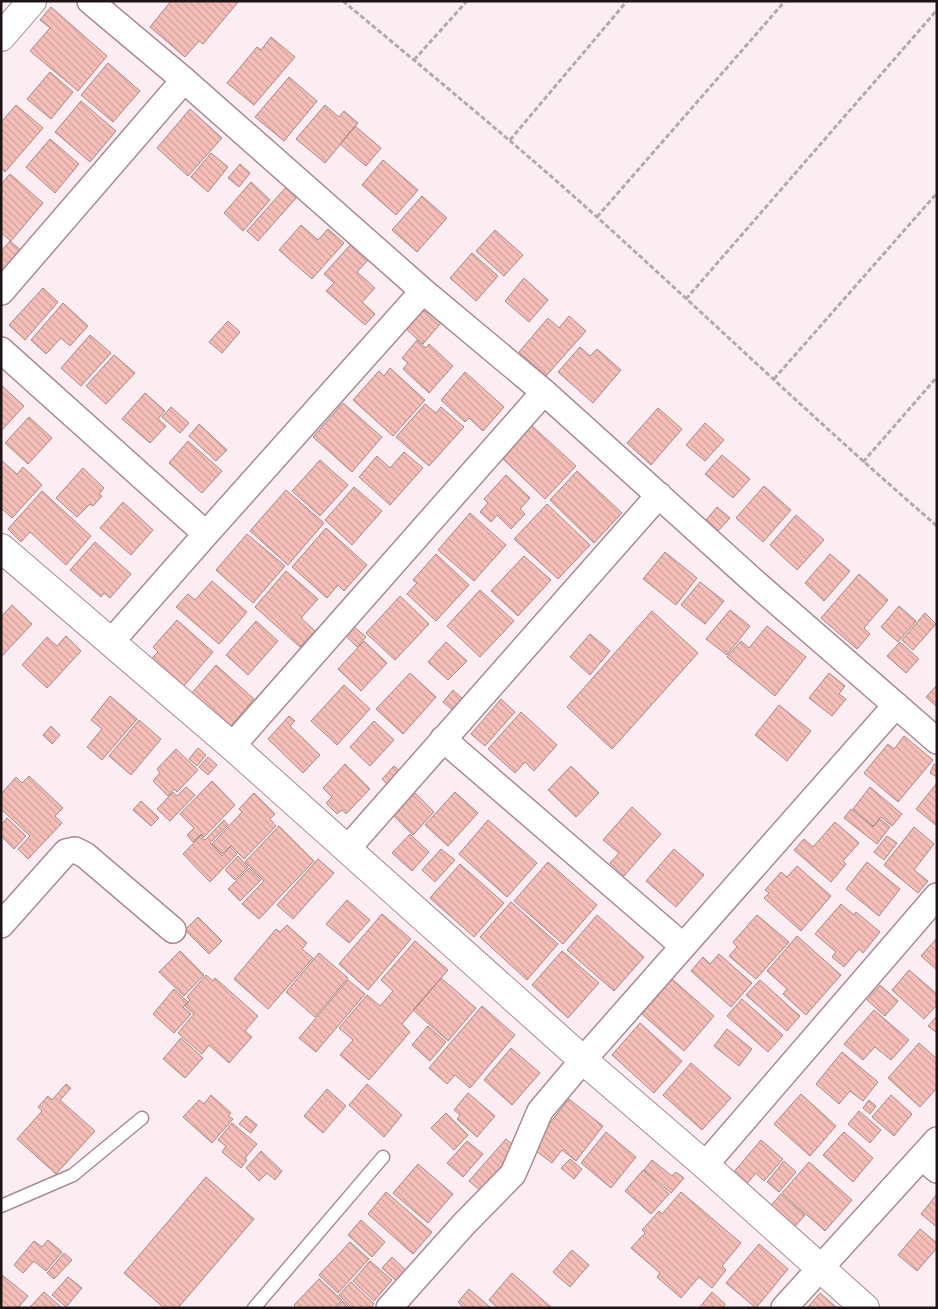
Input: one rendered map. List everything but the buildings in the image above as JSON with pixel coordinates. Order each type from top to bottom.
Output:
[{"type":"street","points":[[1,37],[32,1]]},
{"type":"street","points":[[90,1],[184,80],[423,291],[544,392],[937,741]]},
{"type":"street","points":[[1,292],[184,80]]},
{"type":"street","points":[[111,642],[423,291]]},
{"type":"street","points":[[1,350],[206,534]]},
{"type":"street","points":[[232,746],[544,392]]},
{"type":"street","points":[[347,849],[659,495]]},
{"type":"street","points":[[1,548],[232,746],[583,1060],[705,1165],[865,1308]]},
{"type":"street","points":[[389,1308],[464,1224],[513,1174],[540,1111],[896,705]]},
{"type":"street","points":[[444,739],[683,946]]},
{"type":"street","points":[[1,924],[66,852],[76,850],[85,855],[173,930]]},
{"type":"street","points":[[705,1165],[937,896]]},
{"type":"street","points":[[784,1308],[932,1156]]},
{"type":"lane","points":[[1,1206],[72,1175],[142,1118]]},
{"type":"lane","points":[[254,1308],[384,1157]]},
{"type":"path","points":[[344,1],[510,140],[597,217],[863,462],[937,526]]},
{"type":"path","points":[[414,60],[467,1]]},
{"type":"path","points":[[510,140],[627,1]]},
{"type":"path","points":[[597,217],[785,1]]},
{"type":"path","points":[[686,299],[937,10]]},
{"type":"path","points":[[774,379],[937,193]]},
{"type":"path","points":[[863,462],[937,377]]}]
